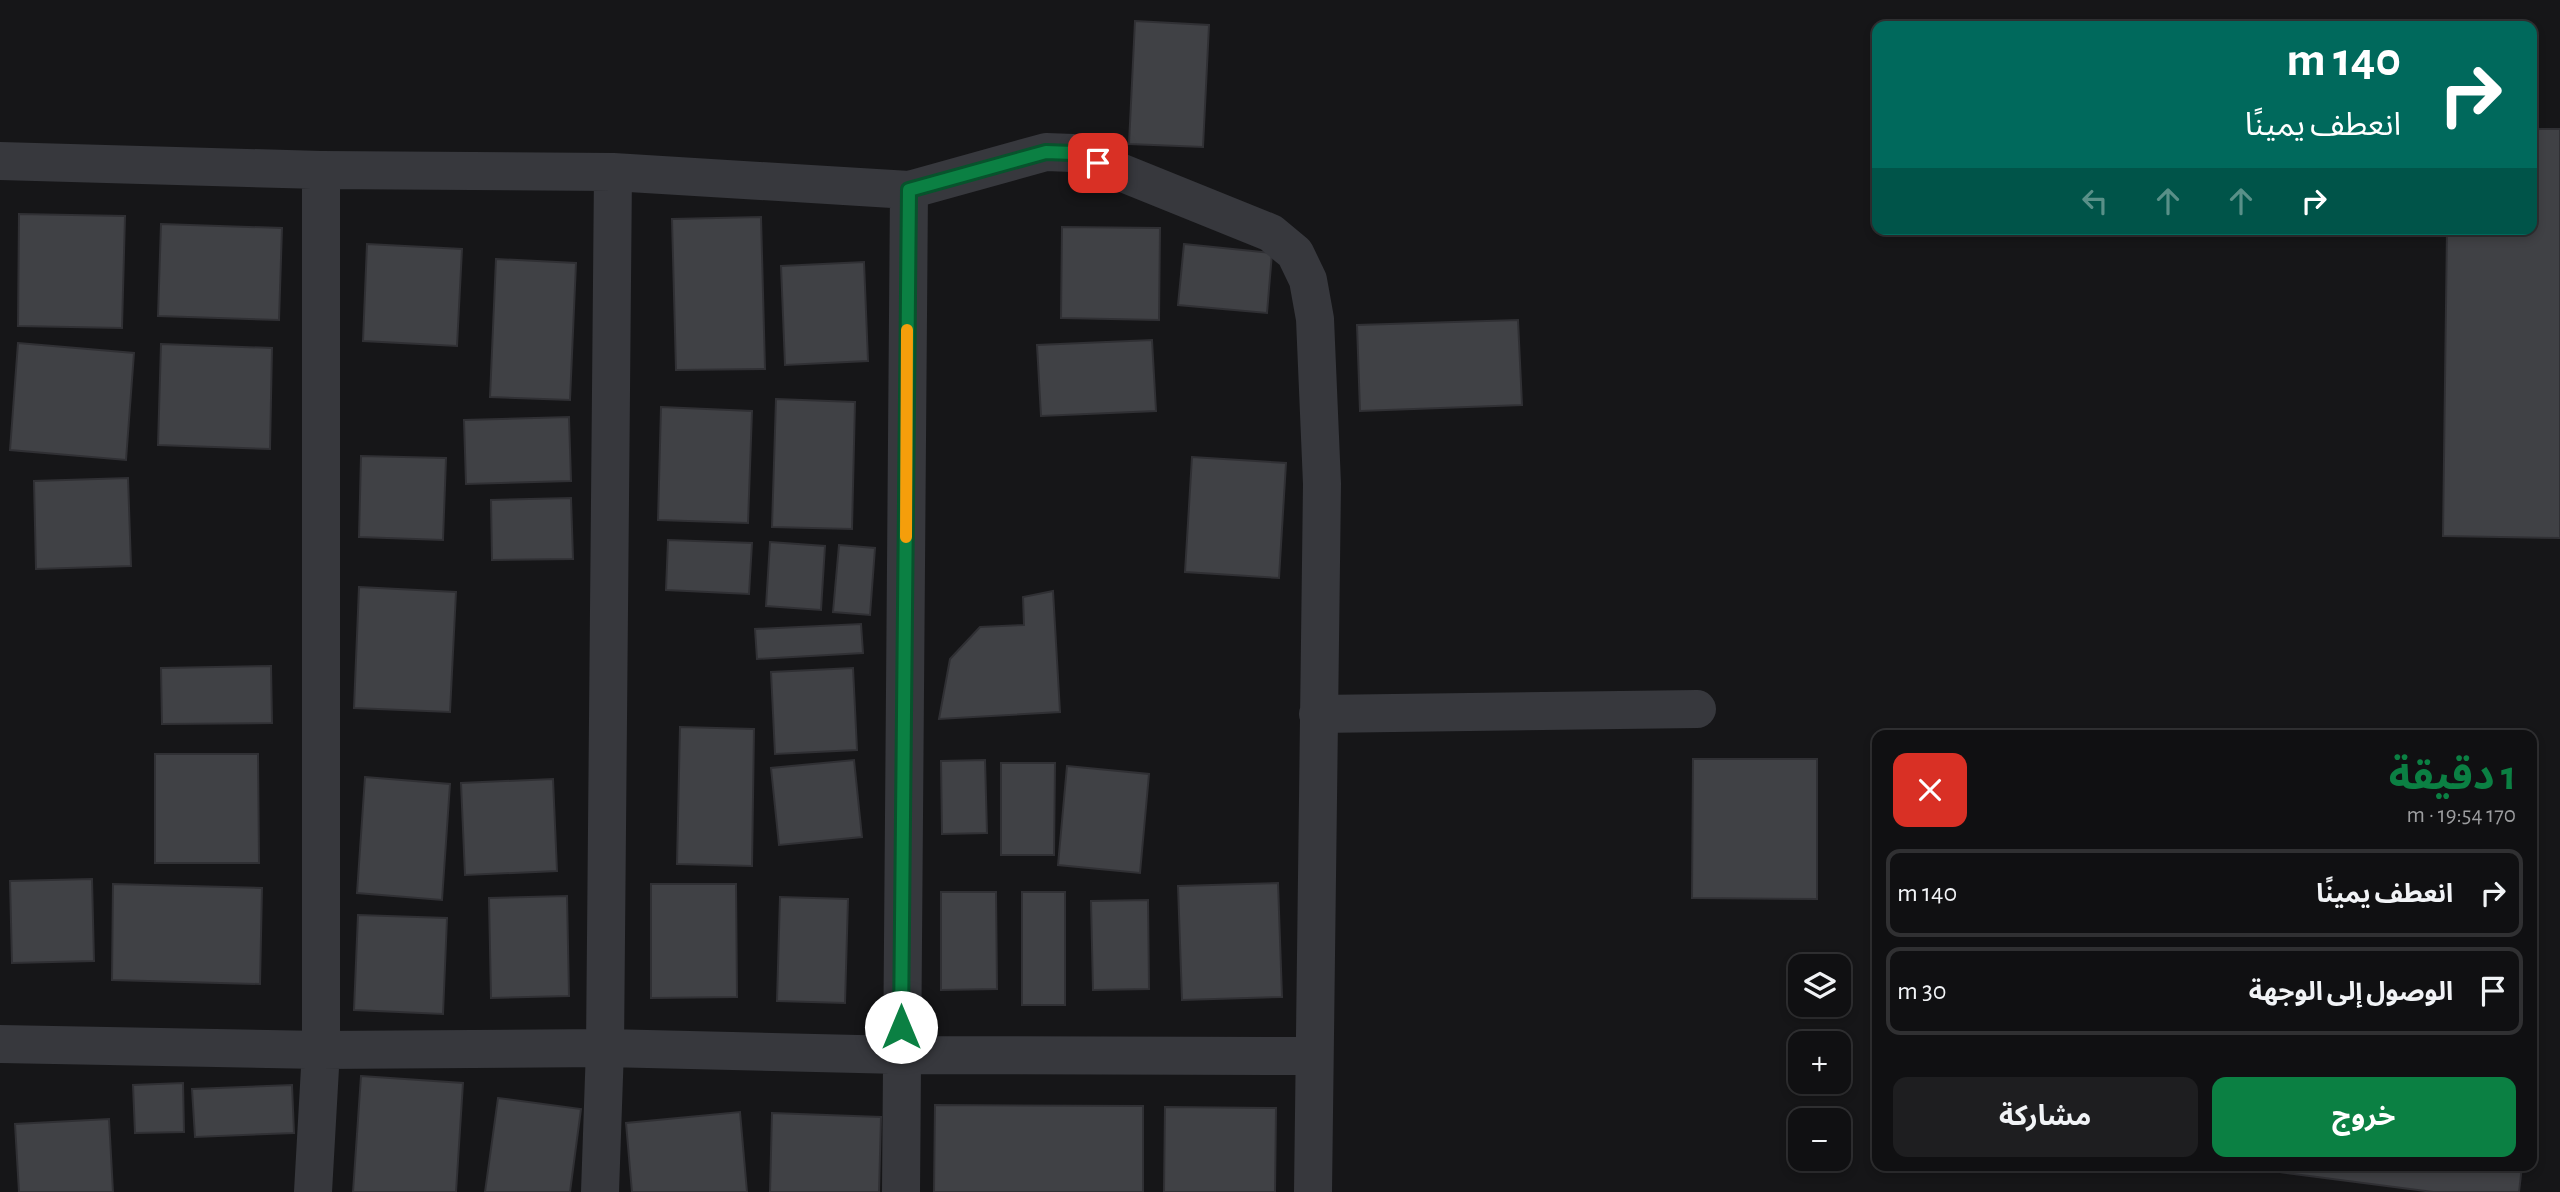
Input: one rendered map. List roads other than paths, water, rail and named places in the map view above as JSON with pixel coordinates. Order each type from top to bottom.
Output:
[{"type":"street","points":[[0,161],[321,170],[613,172],[909,190],[1046,152],[1073,153],[1271,233],[1296,254],[1308,280],[1315,319],[1322,484],[1312,1056],[1313,1192]]},
{"type":"street","points":[[313,1192],[321,1050],[321,170]]},
{"type":"street","points":[[600,1192],[604,1048],[613,172]]},
{"type":"street","points":[[901,1192],[909,190]]},
{"type":"street","points":[[1318,714],[1697,709]]},
{"type":"street","points":[[0,1044],[321,1050],[604,1048],[901,1055],[1312,1056]]}]
